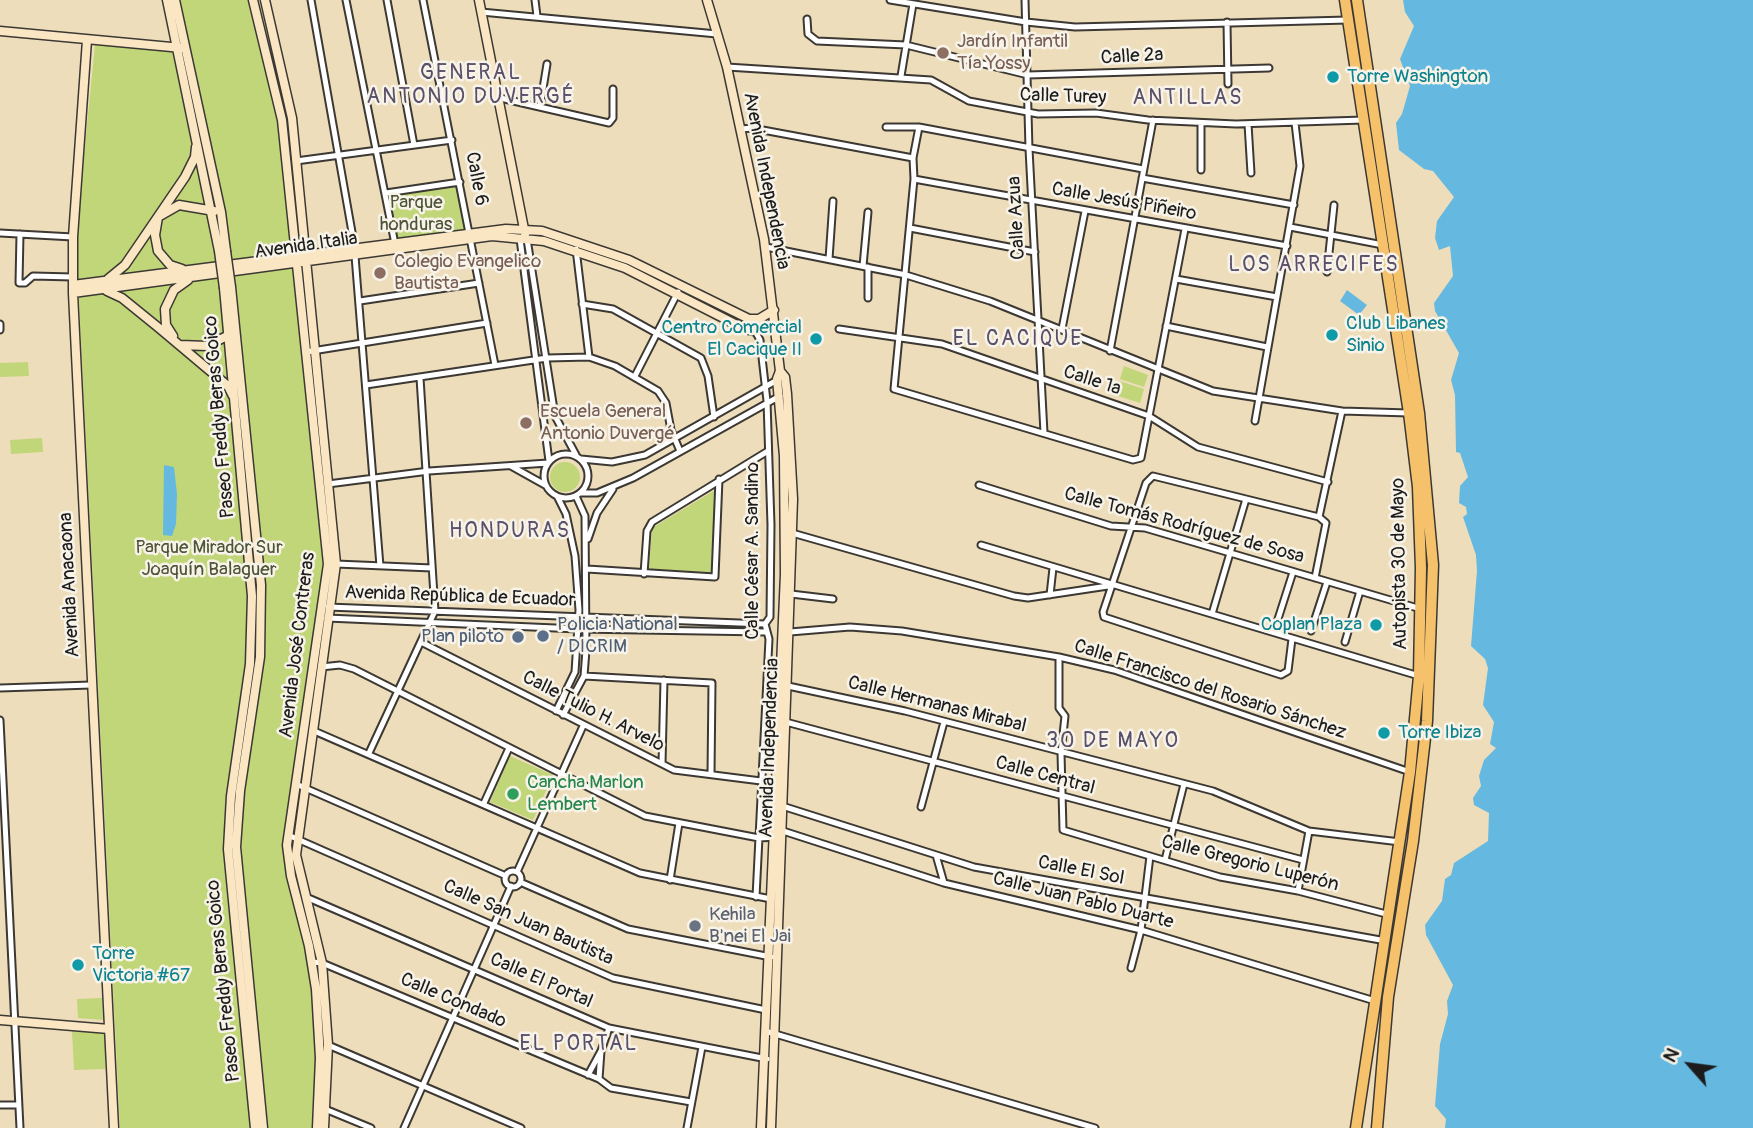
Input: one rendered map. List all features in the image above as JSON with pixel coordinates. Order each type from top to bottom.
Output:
[{"type":"highway","name":"Autopista 30 de Mayo","points":[[1345,0],[1414,413],[1421,609],[1419,676],[1410,772],[1356,1128]]},
{"type":"highway","name":"Autopista 30 de Mayo","points":[[1357,0],[1431,523],[1430,678],[1417,814],[1384,1025],[1377,1128]]},
{"type":"main road","name":"Paseo Freddy Beras Goico","points":[[167,0],[182,48],[217,211],[227,287],[252,596],[250,663],[231,796],[228,849],[249,1041],[263,1128]]},
{"type":"main road","name":"Paseo Freddy Beras Goico","points":[[175,0],[196,133],[217,211]]},
{"type":"main road","name":"Avenida José Contreras","points":[[253,0],[282,120],[301,259]]},
{"type":"main road","name":"Avenida José Contreras","points":[[265,0],[292,118],[301,259],[328,564],[326,607]]},
{"type":"main road","points":[[479,0],[523,236]]},
{"type":"main road","name":"Avenida Independencia","points":[[707,0],[727,67],[741,129],[766,247],[776,325],[783,395],[791,594],[787,610],[790,632],[786,645],[788,686],[783,721]]},
{"type":"main road","points":[[0,31],[182,48]]},
{"type":"main road","name":"Avenida Anacaona","points":[[87,40],[73,237],[73,285],[114,1128]]},
{"type":"main road","points":[[196,133],[195,157],[158,217],[120,272],[100,286],[122,298],[228,386],[236,401]]},
{"type":"main road","points":[[158,217],[179,205],[217,211]]},
{"type":"main road","points":[[158,217],[155,243],[158,251],[170,265],[189,274],[174,290],[165,309],[166,325],[178,345]]},
{"type":"main road","name":"Avenida Italia","points":[[73,285],[100,286],[470,235],[523,236],[542,231],[575,246],[629,260],[755,331]]},
{"type":"main road","name":"Avenida Italia","points":[[680,289],[749,319],[759,319],[774,310]]},
{"type":"main road","points":[[755,331],[776,325]]},
{"type":"main road","name":"Paseo Freddy Beras Goico","points":[[231,334],[261,586],[260,657],[240,791],[236,847],[255,1128]]},
{"type":"main road","points":[[178,345],[207,346],[231,334]]},
{"type":"main road","name":"Avenida José Contreras","points":[[310,351],[336,564],[324,617],[300,786],[296,855],[318,963],[328,1045],[324,1128]]},
{"type":"main road","name":"Avenida Independencia","points":[[771,1128],[769,1059],[780,835],[789,532]]},
{"type":"main road","name":"Avenida José Contreras","points":[[317,1128],[318,963],[291,876],[288,835],[312,730],[321,667],[324,617]]},
{"type":"main road","name":"Avenida Independencia","points":[[775,913],[771,900],[780,835]]},
{"type":"main road","name":"Avenida Independencia","points":[[770,1032],[766,1010],[773,957]]},
{"type":"main road","points":[[0,1020],[109,1028]]},
{"type":"main road","name":"Avenida Independencia","points":[[761,1128],[769,1059]]},
{"type":"street","points":[[311,0],[355,252],[380,566]]},
{"type":"street","points":[[346,0],[378,150],[395,247]]},
{"type":"street","points":[[387,0],[414,145]]},
{"type":"street","name":"Calle 6","points":[[423,0],[495,365]]},
{"type":"street","points":[[535,0],[537,16]]},
{"type":"street","points":[[890,0],[1026,22],[1075,27],[1349,20]]},
{"type":"street","name":"Calle Azua","points":[[1025,0],[1029,149],[1044,433]]},
{"type":"street","points":[[901,76],[913,4]]},
{"type":"street","points":[[481,12],[717,34]]},
{"type":"street","name":"Calle 2a","points":[[807,19],[808,34],[817,41],[906,45],[1028,75],[1069,76],[1228,67],[1269,68]]},
{"type":"street","points":[[1227,22],[1228,84]]},
{"type":"street","points":[[540,107],[547,64]]},
{"type":"street","name":"Calle Turey","points":[[727,67],[901,76],[940,82],[969,101],[1029,113],[1096,113],[1153,120],[1248,124],[1364,120]]},
{"type":"street","points":[[496,97],[609,123],[613,118],[613,89]]},
{"type":"street","points":[[1110,351],[1153,120]]},
{"type":"street","points":[[1255,421],[1300,166],[1295,122]]},
{"type":"street","points":[[1201,123],[1201,170]]},
{"type":"street","points":[[1248,124],[1251,173]]},
{"type":"street","points":[[886,127],[919,127],[1143,169]]},
{"type":"street","points":[[919,127],[913,158],[914,179],[906,275],[893,388],[1133,460],[1141,458],[1185,229]]},
{"type":"street","points":[[741,129],[752,128],[913,158]]},
{"type":"street","points":[[286,163],[452,140]]},
{"type":"street","points":[[1142,178],[1294,205]]},
{"type":"street","name":"Calle Jesús Piñeiro","points":[[914,179],[1287,246]]},
{"type":"street","points":[[386,193],[460,182]]},
{"type":"street","points":[[829,259],[833,201]]},
{"type":"street","points":[[1327,272],[1334,205]]},
{"type":"street","points":[[1062,329],[1086,211]]},
{"type":"street","points":[[868,212],[865,267],[868,298]]},
{"type":"street","points":[[1290,227],[1384,245]]},
{"type":"street","points":[[910,228],[1034,253]]},
{"type":"street","points":[[0,233],[73,237]]},
{"type":"street","points":[[20,234],[19,283],[25,283],[33,276],[73,285]]},
{"type":"street","points":[[523,236],[547,358],[555,416],[589,476],[578,495],[585,516],[587,569],[584,676],[563,715]]},
{"type":"street","points":[[523,236],[548,462],[544,477],[548,488]]},
{"type":"street","points":[[575,246],[589,357]]},
{"type":"street","points":[[766,247],[906,275],[1038,319],[1158,371],[1213,391],[1342,411],[1414,413]]},
{"type":"street","points":[[1176,279],[1277,298]]},
{"type":"street","points":[[360,301],[479,283]]},
{"type":"street","points":[[635,376],[680,289]]},
{"type":"street","points":[[582,304],[613,309],[701,358],[708,376],[714,416]]},
{"type":"street","points":[[310,351],[486,323]]},
{"type":"street","points":[[0,324],[0,330]]},
{"type":"street","points":[[1166,326],[1267,346]]},
{"type":"street","name":"Calle 1a","points":[[839,329],[942,344],[1149,416],[1198,447],[1328,482]]},
{"type":"street","name":"Calle César A. Sandino","points":[[755,331],[760,340],[767,401],[770,617],[765,624],[767,636],[756,897]]},
{"type":"street","points":[[366,385],[538,359],[589,357],[635,376],[663,396],[680,451]]},
{"type":"street","points":[[328,484],[429,471],[548,462],[564,453],[597,460],[627,460],[675,439],[781,376]]},
{"type":"street","points":[[369,753],[435,611],[429,471],[420,378]]},
{"type":"street","points":[[557,496],[597,493],[614,488],[767,401],[783,395]]},
{"type":"street","points":[[1319,517],[1342,411]]},
{"type":"street","points":[[569,444],[597,460]]},
{"type":"street","points":[[644,574],[648,526],[719,479],[768,451]]},
{"type":"street","points":[[511,466],[532,476],[557,496],[566,514],[575,556],[579,617],[575,672],[556,712]]},
{"type":"street","points":[[1292,639],[1288,671],[1281,675],[1104,617],[1146,482],[1153,476],[1319,517],[1326,523],[1315,578]]},
{"type":"street","points":[[587,569],[715,577],[719,479]]},
{"type":"street","name":"Calle Tomás Rodríguez de Sosa","points":[[979,485],[1111,526],[1145,528],[1421,609]]},
{"type":"street","points":[[586,550],[597,513],[614,488]]},
{"type":"street","points":[[1212,614],[1246,499]]},
{"type":"street","points":[[789,532],[1014,596],[1050,596],[1112,585]]},
{"type":"street","points":[[981,545],[1419,676]]},
{"type":"street","points":[[336,564],[432,568]]},
{"type":"street","points":[[1050,596],[1053,568]]},
{"type":"street","points":[[1278,619],[1293,572]]},
{"type":"street","points":[[1311,631],[1327,582]]},
{"type":"street","points":[[1345,642],[1360,591]]},
{"type":"street","points":[[791,594],[833,599]]},
{"type":"street","name":"Avenida República de Ecuador","points":[[326,607],[765,624]]},
{"type":"street","points":[[770,617],[787,610]]},
{"type":"street","name":"Avenida República de Ecuador","points":[[324,617],[767,636]]},
{"type":"street","name":"Calle Francisco del Rosario Sánchez","points":[[790,632],[850,627],[902,631],[1059,657],[1114,670],[1410,772]]},
{"type":"street","points":[[767,636],[786,645]]},
{"type":"street","name":"Calle Tulio H. Arvelo","points":[[421,642],[674,770],[761,781]]},
{"type":"street","points":[[1059,657],[1059,708],[1065,716],[1060,753],[1061,797]]},
{"type":"street","name":"Calle Juan Pablo Duarte","points":[[321,667],[347,666],[645,816],[759,838],[780,835],[944,883],[1141,930],[1375,1001]]},
{"type":"street","points":[[584,676],[713,684],[711,774]]},
{"type":"street","points":[[662,764],[664,680]]},
{"type":"street","points":[[0,688],[91,685]]},
{"type":"street","name":"Calle Hermanas Mirabal","points":[[788,686],[944,722],[1213,791],[1309,831],[1400,842]]},
{"type":"street","points":[[0,720],[2,822],[19,1128]]},
{"type":"street","name":"Calle Central","points":[[783,721],[1303,860]]},
{"type":"street","points":[[921,807],[944,722]]},
{"type":"street","points":[[520,882],[517,872],[583,726]]},
{"type":"street","points":[[312,730],[640,873],[771,900]]},
{"type":"street","points":[[484,803],[509,748]]},
{"type":"street","points":[[1165,860],[1184,784]]},
{"type":"street","points":[[300,786],[506,876],[511,886]]},
{"type":"street","name":"Calle Gregorio Luperón","points":[[1061,797],[1063,830],[1220,877],[1298,891],[1390,915]]},
{"type":"street","name":"Calle El Sol","points":[[780,805],[974,867],[1386,941]]},
{"type":"street","points":[[670,880],[679,823]]},
{"type":"street","points":[[1298,891],[1309,831]]},
{"type":"street","name":"Calle San Juan Bautista","points":[[288,835],[613,978],[766,1010]]},
{"type":"street","points":[[936,855],[944,883]]},
{"type":"street","points":[[1131,968],[1141,930],[1150,856]]},
{"type":"street","points":[[506,876],[509,872],[517,872]]},
{"type":"street","points":[[404,1128],[511,886],[520,882],[628,929],[773,957]]},
{"type":"street","name":"Calle El Portal","points":[[306,897],[609,1028],[769,1059]]},
{"type":"street","points":[[0,911],[9,911]]},
{"type":"street","name":"Calle Condado","points":[[318,963],[599,1079],[611,1088],[691,1102]]},
{"type":"street","points":[[588,1075],[609,1028]]},
{"type":"street","points":[[770,1032],[1096,1128]]},
{"type":"street","points":[[319,1041],[521,1128]]},
{"type":"street","points":[[687,1128],[702,1047]]},
{"type":"street","points":[[599,1079],[601,1051]]},
{"type":"street","points":[[0,1105],[18,1105]]},
{"type":"street","points":[[325,1109],[371,1128]]},
{"type":"green space","name":"Parque Mirador Sur Joaquín Balaguer","points":[[179,0],[250,0],[279,126],[325,564],[285,840],[313,989],[317,1058],[314,1128],[120,1128],[77,260],[78,215],[95,45],[190,51]]},
{"type":"green space","name":"Parque honduras","points":[[460,182],[470,232],[395,244],[386,193]]},
{"type":"green space","points":[[28,362],[29,376],[0,377],[0,363]]},
{"type":"green space","points":[[1124,366],[1148,375],[1144,387],[1120,379]]},
{"type":"green space","points":[[1119,381],[1144,389],[1140,403],[1115,395]]},
{"type":"green space","points":[[42,438],[43,452],[11,454],[10,440]]},
{"type":"green space","points":[[565,462],[576,466],[580,477],[576,488],[565,492],[554,488],[550,477],[554,466]]},
{"type":"green space","points":[[715,490],[714,573],[649,569],[652,528]]},
{"type":"green space","points":[[510,756],[553,775],[533,820],[490,802]]},
{"type":"green space","points":[[102,998],[103,1020],[78,1018],[77,999]]},
{"type":"green space","points":[[72,1031],[105,1032],[105,1069],[74,1070]]},
{"type":"water","points":[[1403,0],[1753,0],[1753,1128],[1445,1128],[1446,1119],[1435,1106],[1440,1044],[1448,1014],[1447,1001],[1453,985],[1426,935],[1425,925],[1442,901],[1445,879],[1451,875],[1454,863],[1488,841],[1489,813],[1474,805],[1473,798],[1481,786],[1479,776],[1484,760],[1496,748],[1490,744],[1494,722],[1483,705],[1488,668],[1485,659],[1471,646],[1476,555],[1463,517],[1467,514],[1466,507],[1459,503],[1460,486],[1468,477],[1460,453],[1456,452],[1455,395],[1451,380],[1459,353],[1435,311],[1434,303],[1453,276],[1450,246],[1439,250],[1435,238],[1437,221],[1454,197],[1433,171],[1424,169],[1399,150],[1396,123],[1402,114],[1410,86],[1400,59],[1414,26],[1405,12]]},
{"type":"water","points":[[1347,290],[1367,305],[1359,315],[1340,301]]},
{"type":"water","points":[[164,465],[174,467],[177,494],[176,524],[172,536],[163,535]]},
{"type":"place","name":"Jardín Infantil Tía Yossy","points":[[943,53]]},
{"type":"place","name":"Torre Washington","points":[[1333,77]]},
{"type":"place","name":"Colegio Evangelico Bautista","points":[[380,273]]},
{"type":"place","name":"Club Libanes Sinio","points":[[1332,335]]},
{"type":"place","name":"Centro Comercial El Cacique II","points":[[816,339]]},
{"type":"place","name":"Escuela General Antonio Duvergé","points":[[526,423]]},
{"type":"place","name":"Coplan Plaza","points":[[1376,625]]},
{"type":"place","name":"Policia National / DICRIM","points":[[543,636]]},
{"type":"place","name":"Plan piloto","points":[[518,637]]},
{"type":"place","name":"Torre Ibiza","points":[[1384,733]]},
{"type":"place","name":"Cancha Marlon Lembert","points":[[513,794]]},
{"type":"place","name":"Kehila B'nei El Jai","points":[[695,926]]},
{"type":"place","name":"Torre Victoria #67","points":[[78,965]]},
{"type":"district","name":"GENERAL ANTONIO DUVERGÉ","points":[[471,86]]},
{"type":"district","name":"ANTILLAS","points":[[1188,99]]},
{"type":"district","name":"LOS ARRECIFES","points":[[1314,266]]},
{"type":"district","name":"EL CACIQUE","points":[[1018,340]]},
{"type":"district","name":"HONDURAS","points":[[510,532]]},
{"type":"district","name":"30 DE MAYO","points":[[1113,742]]},
{"type":"district","name":"EL PORTAL","points":[[579,1045]]}]
